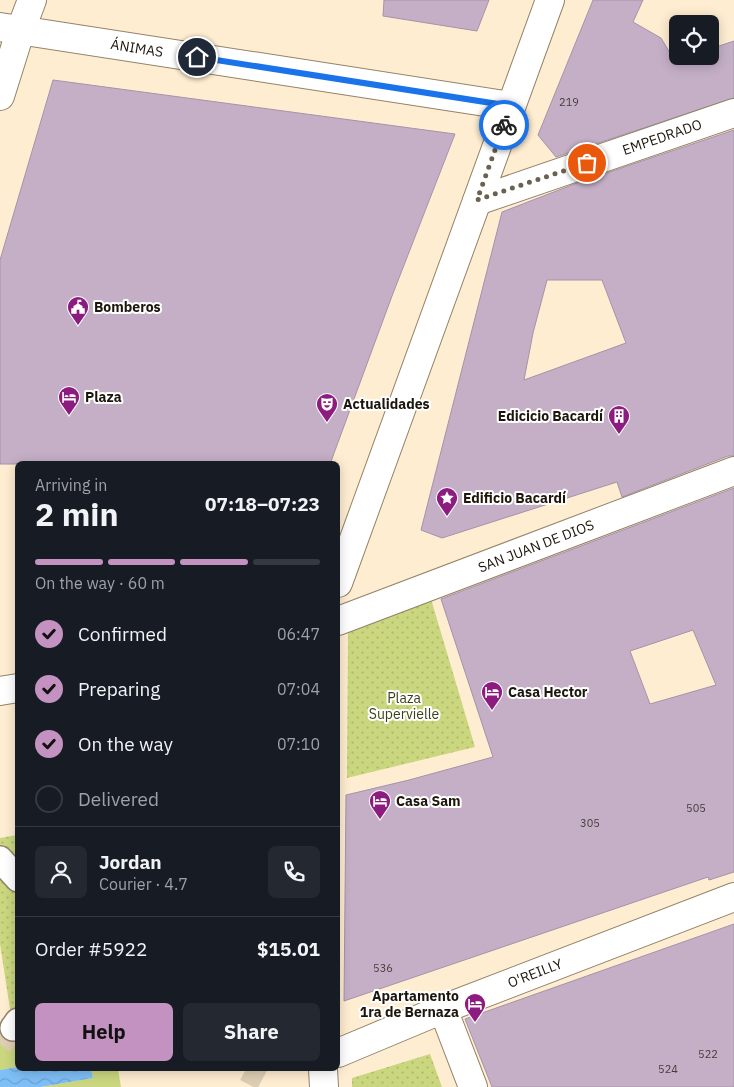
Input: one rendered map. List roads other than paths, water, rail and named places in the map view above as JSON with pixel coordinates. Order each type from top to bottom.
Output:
[{"type":"street","points":[[0,96],[10,28],[32,0]]},
{"type":"street","points":[[340,577],[550,0]]},
{"type":"street","name":"ÁNIMAS","points":[[10,28],[511,106]]},
{"type":"street","name":"EMPEDRADO","points":[[477,200],[734,113]]},
{"type":"street","name":"SAN JUAN DE DIOS","points":[[340,620],[734,470]]},
{"type":"street","points":[[0,691],[15,688]]},
{"type":"street","points":[[0,859],[15,876]]},
{"type":"street","name":"O'REILLY","points":[[340,1052],[442,1009],[734,897]]},
{"type":"street","points":[[442,1009],[473,1087]]},
{"type":"street","points":[[323,1071],[324,1087]]},
{"type":"water","points":[[15,1067],[15,1071],[91,1071],[93,1078],[41,1087],[0,1087],[0,1070]]},
{"type":"tunnel","points":[[0,1044],[13,1028]]},
{"type":"tunnel","points":[[250,1071],[263,1078]]},
{"type":"place","name":"Bomberos","points":[[78,326]]},
{"type":"place","name":"Plaza","points":[[69,416]]},
{"type":"place","name":"Actualidades","points":[[327,423]]},
{"type":"place","name":"Edicicio Bacardí","points":[[619,435]]},
{"type":"place","name":"Edificio Bacardí","points":[[447,517]]},
{"type":"place","name":"Casa Hector","points":[[492,711]]},
{"type":"place","name":"Casa Sam","points":[[380,820]]},
{"type":"place","name":"Apartamento 1ra de Bernaza","points":[[475,1023]]},
{"type":"park label","name":"Plaza Supervielle","points":[[404,706]]}]
